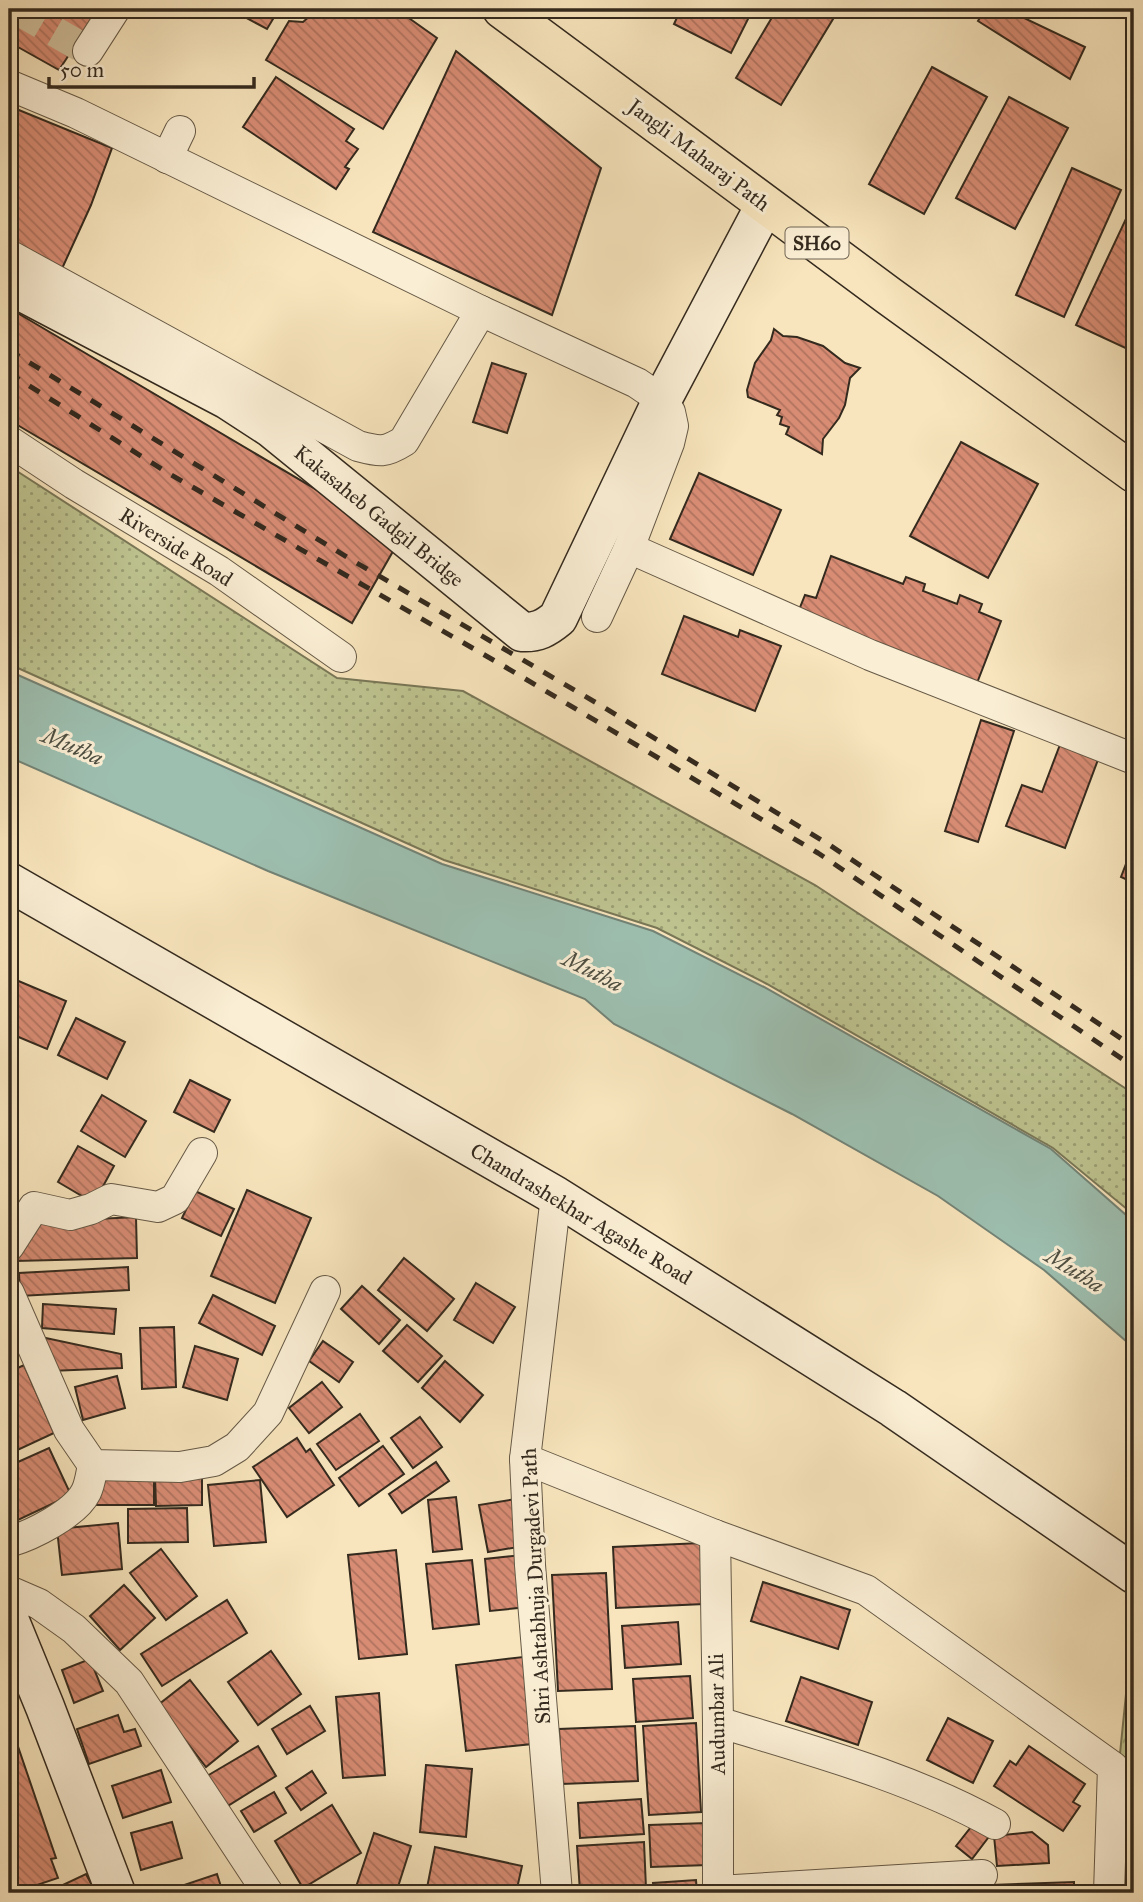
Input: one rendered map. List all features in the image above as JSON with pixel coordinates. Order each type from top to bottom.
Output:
[{"type":"main road","name":"Jangli Maharaj Path","points":[[502,9],[765,205],[1134,473]]},
{"type":"street","points":[[88,51],[115,9]]},
{"type":"street","points":[[9,85],[76,113],[481,311],[637,383],[656,413]]},
{"type":"street","points":[[167,158],[180,131]]},
{"type":"street","points":[[656,413],[765,205]]},
{"type":"street","points":[[9,255],[358,446],[376,451],[389,450],[404,440],[481,311]]},
{"type":"street","name":"Kakasaheb Gadgil Bridge","points":[[9,285],[228,400],[271,428],[522,632],[533,633],[558,618],[656,413]]},
{"type":"street","points":[[597,617],[629,548],[669,443],[673,426],[670,412],[656,413]]},
{"type":"street","name":"Riverside Road","points":[[9,440],[74,484],[219,571],[341,657]]},
{"type":"street","points":[[629,548],[870,655],[1134,759]]},
{"type":"street","name":"Chandrashekhar Agashe Road","points":[[9,882],[556,1196],[893,1408],[1134,1574]]},
{"type":"street","points":[[9,1246],[34,1207],[70,1215],[111,1199],[158,1207],[175,1199],[202,1153]]},
{"type":"street","name":"Shri Ashtabhuja Durgadevi Path","points":[[556,1196],[525,1459],[530,1565],[557,1893]]},
{"type":"street","points":[[93,1465],[180,1467],[214,1461],[237,1447],[268,1413],[325,1291]]},
{"type":"street","points":[[9,1293],[69,1430],[93,1465],[86,1492],[75,1507],[27,1537],[9,1542]]},
{"type":"street","points":[[525,1459],[715,1535],[866,1590],[1113,1767],[1109,1893]]},
{"type":"street","name":"Audumbar Ali","points":[[715,1535],[718,1892]]},
{"type":"street","points":[[9,1591],[39,1604],[74,1629],[128,1682],[268,1893]]},
{"type":"street","points":[[9,1619],[116,1893]]},
{"type":"street","points":[[718,1722],[880,1772],[955,1802],[995,1824]]},
{"type":"street","points":[[718,1892],[982,1874]]},
{"type":"green space","points":[[9,466],[337,678],[463,691],[815,885],[1134,1094],[1134,1215],[1053,1148],[767,984],[657,928],[444,860],[9,664]]},
{"type":"green space","points":[[1126,1694],[1134,1700],[1134,1893],[1106,1893]]},
{"type":"water","name":"Mutha","points":[[9,671],[442,864],[653,931],[764,987],[1051,1149],[1134,1222],[1134,1348],[1044,1270],[938,1196],[792,1114],[614,1024],[585,999],[268,871],[9,757]]},
{"type":"building","points":[[9,9],[99,9],[59,70],[9,42]]},
{"type":"building","points":[[244,9],[279,9],[267,29],[241,15]]},
{"type":"building","points":[[318,9],[396,9],[437,38],[383,129],[266,60],[289,21],[303,22]]},
{"type":"building","points":[[681,9],[753,9],[731,53],[674,24]]},
{"type":"building","points":[[777,9],[816,9],[833,19],[781,105],[736,78]]},
{"type":"building","points":[[981,9],[1005,9],[1085,47],[1070,79],[978,21],[984,11]]},
{"type":"building","points":[[456,51],[601,168],[552,315],[373,232]]},
{"type":"building","points":[[932,67],[987,97],[924,214],[869,184]]},
{"type":"building","points":[[276,77],[354,129],[346,141],[358,149],[345,167],[349,169],[336,189],[243,127]]},
{"type":"building","points":[[1009,97],[1068,128],[1015,229],[956,198]]},
{"type":"building","points":[[9,106],[112,148],[91,205],[60,273],[9,242]]},
{"type":"building","points":[[1072,168],[1121,190],[1064,317],[1016,295]]},
{"type":"building","points":[[1132,206],[1134,207],[1134,352],[1076,325]]},
{"type":"building","points":[[9,308],[400,539],[352,623],[9,420]]},
{"type":"building","points":[[774,329],[783,336],[797,337],[823,346],[845,363],[860,368],[850,378],[845,405],[839,418],[823,439],[822,454],[786,434],[789,427],[780,424],[782,417],[777,415],[780,410],[748,397],[747,390],[755,363],[771,340]]},
{"type":"building","points":[[492,363],[526,374],[507,433],[473,422]]},
{"type":"building","points":[[961,442],[1038,484],[988,578],[910,536]]},
{"type":"building","points":[[699,473],[781,510],[753,575],[670,539]]},
{"type":"building","points":[[831,556],[903,584],[906,577],[925,584],[923,591],[957,604],[960,595],[982,604],[979,612],[1001,621],[977,683],[797,615],[805,595],[816,598]]},
{"type":"building","points":[[684,616],[738,637],[740,630],[781,646],[755,711],[662,674]]},
{"type":"building","points":[[981,720],[1014,731],[978,842],[945,831]]},
{"type":"building","points":[[1061,742],[1099,757],[1065,848],[1006,826],[1022,785],[1042,792]]},
{"type":"building","points":[[1134,843],[1134,883],[1121,877]]},
{"type":"building","points":[[9,977],[66,1001],[47,1049],[9,1033]]},
{"type":"building","points":[[76,1018],[125,1042],[107,1079],[58,1055]]},
{"type":"building","points":[[190,1080],[230,1100],[214,1132],[174,1112]]},
{"type":"building","points":[[102,1095],[146,1121],[125,1157],[81,1131]]},
{"type":"building","points":[[78,1146],[114,1166],[94,1203],[58,1182]]},
{"type":"building","points":[[247,1190],[311,1218],[275,1303],[211,1276]]},
{"type":"building","points":[[195,1191],[234,1209],[221,1236],[182,1218]]},
{"type":"building","points":[[9,1194],[25,1218],[9,1230]]},
{"type":"building","points":[[136,1217],[137,1258],[16,1261],[37,1222]]},
{"type":"building","points":[[404,1258],[454,1299],[427,1331],[378,1290]]},
{"type":"building","points":[[128,1267],[129,1290],[20,1296],[19,1273]]},
{"type":"building","points":[[476,1283],[515,1307],[493,1343],[454,1320]]},
{"type":"building","points":[[362,1286],[400,1320],[379,1344],[341,1309]]},
{"type":"building","points":[[213,1295],[275,1326],[262,1355],[199,1323]]},
{"type":"building","points":[[43,1304],[116,1309],[114,1334],[42,1328]]},
{"type":"building","points":[[9,1323],[21,1348],[9,1354]]},
{"type":"building","points":[[407,1325],[442,1356],[418,1382],[383,1351]]},
{"type":"building","points":[[174,1327],[176,1387],[142,1389],[140,1328]]},
{"type":"building","points":[[41,1337],[121,1354],[122,1368],[50,1371]]},
{"type":"building","points":[[323,1341],[353,1362],[339,1382],[309,1361]]},
{"type":"building","points":[[195,1346],[238,1359],[227,1400],[183,1387]]},
{"type":"building","points":[[445,1361],[483,1395],[460,1422],[422,1388]]},
{"type":"building","points":[[24,1365],[54,1433],[9,1454],[9,1372]]},
{"type":"building","points":[[117,1376],[125,1408],[83,1420],[75,1387]]},
{"type":"building","points":[[322,1382],[342,1407],[309,1433],[289,1408]]},
{"type":"building","points":[[360,1414],[379,1441],[336,1470],[317,1444]]},
{"type":"building","points":[[420,1417],[442,1447],[413,1468],[391,1438]]},
{"type":"building","points":[[297,1438],[306,1452],[310,1449],[334,1485],[287,1517],[253,1467]]},
{"type":"building","points":[[383,1446],[404,1474],[359,1506],[339,1478]]},
{"type":"building","points":[[49,1448],[71,1495],[18,1520],[9,1500],[9,1466]]},
{"type":"building","points":[[436,1462],[449,1481],[402,1513],[389,1494]]},
{"type":"building","points":[[95,1475],[154,1475],[154,1505],[95,1505]]},
{"type":"building","points":[[202,1475],[202,1505],[156,1506],[155,1477]]},
{"type":"building","points":[[260,1480],[266,1542],[214,1546],[208,1485]]},
{"type":"building","points":[[456,1497],[462,1549],[433,1552],[428,1500]]},
{"type":"building","points":[[516,1499],[524,1546],[488,1552],[479,1505]]},
{"type":"building","points":[[187,1508],[188,1542],[128,1543],[128,1509]]},
{"type":"building","points":[[118,1523],[122,1569],[62,1575],[57,1529]]},
{"type":"building","points":[[701,1543],[704,1604],[616,1608],[613,1547]]},
{"type":"building","points":[[161,1549],[197,1596],[166,1620],[130,1573]]},
{"type":"building","points":[[396,1550],[407,1654],[359,1659],[348,1555]]},
{"type":"building","points":[[523,1555],[528,1607],[490,1611],[485,1559]]},
{"type":"building","points":[[472,1560],[479,1624],[433,1629],[426,1564]]},
{"type":"building","points":[[606,1573],[612,1689],[558,1691],[552,1575]]},
{"type":"building","points":[[763,1582],[850,1610],[838,1649],[751,1621]]},
{"type":"building","points":[[124,1585],[155,1618],[120,1650],[90,1616]]},
{"type":"building","points":[[227,1600],[247,1633],[162,1686],[141,1654]]},
{"type":"building","points":[[678,1622],[681,1664],[625,1668],[622,1626]]},
{"type":"building","points":[[271,1651],[301,1694],[258,1725],[228,1682]]},
{"type":"building","points":[[523,1657],[532,1744],[466,1751],[456,1665]]},
{"type":"building","points":[[90,1659],[103,1691],[74,1703],[62,1670]]},
{"type":"building","points":[[690,1676],[693,1718],[636,1722],[633,1679]]},
{"type":"building","points":[[801,1677],[872,1702],[858,1745],[786,1721]]},
{"type":"building","points":[[190,1680],[238,1741],[206,1767],[158,1705]]},
{"type":"building","points":[[379,1693],[385,1775],[343,1778],[336,1697]]},
{"type":"building","points":[[310,1706],[325,1731],[287,1754],[272,1729]]},
{"type":"building","points":[[118,1715],[124,1732],[135,1729],[141,1746],[89,1764],[77,1729]]},
{"type":"building","points":[[948,1718],[993,1741],[973,1783],[927,1760]]},
{"type":"building","points":[[10,1723],[56,1858],[51,1859],[58,1878],[19,1891],[20,1893],[9,1893]]},
{"type":"building","points":[[696,1723],[701,1812],[649,1815],[643,1726]]},
{"type":"building","points":[[635,1726],[638,1781],[562,1784],[559,1729]]},
{"type":"building","points":[[258,1746],[276,1776],[226,1807],[207,1776]]},
{"type":"building","points":[[1029,1746],[1085,1784],[1073,1802],[1080,1806],[1063,1831],[994,1786],[1010,1761],[1016,1765]]},
{"type":"building","points":[[426,1765],[472,1769],[466,1837],[420,1832]]},
{"type":"building","points":[[161,1770],[171,1802],[123,1818],[112,1786]]},
{"type":"building","points":[[312,1771],[326,1793],[301,1810],[286,1788]]},
{"type":"building","points":[[274,1792],[286,1813],[254,1832],[241,1811]]},
{"type":"building","points":[[641,1799],[644,1834],[580,1838],[578,1803]]},
{"type":"building","points":[[332,1805],[361,1853],[303,1888],[275,1841]]},
{"type":"building","points":[[172,1822],[182,1858],[141,1870],[131,1833]]},
{"type":"building","points":[[975,1822],[991,1834],[972,1859],[956,1846]]},
{"type":"building","points":[[707,1823],[708,1865],[651,1867],[649,1825]]},
{"type":"building","points":[[1032,1832],[1048,1845],[1049,1863],[997,1866],[994,1836]]},
{"type":"building","points":[[374,1833],[411,1846],[396,1893],[354,1893]]},
{"type":"building","points":[[644,1842],[646,1888],[580,1892],[577,1846]]},
{"type":"building","points":[[435,1847],[522,1866],[516,1893],[426,1893]]},
{"type":"building","points":[[86,1874],[96,1893],[46,1893]]},
{"type":"building","points":[[217,1874],[223,1893],[166,1891]]},
{"type":"building","points":[[696,1880],[697,1893],[654,1893],[653,1883]]},
{"type":"building","points":[[1074,1882],[1074,1893],[991,1893],[991,1885]]},
{"type":"tunnel","points":[[16,9],[88,51]]},
{"type":"railway","points":[[9,350],[350,559],[600,705],[828,844],[1134,1047]]},
{"type":"railway","points":[[9,373],[168,473],[502,665],[818,853],[1134,1067]]}]
